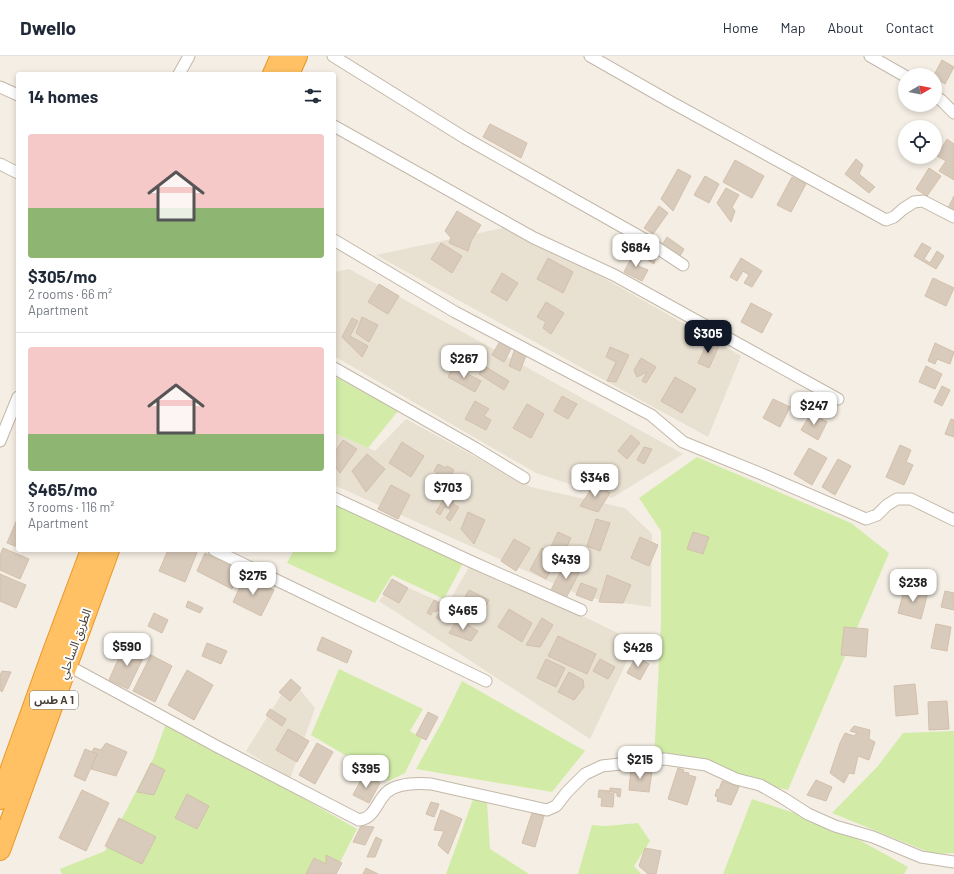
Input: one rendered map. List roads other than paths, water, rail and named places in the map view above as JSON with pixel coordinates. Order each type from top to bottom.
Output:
[{"type":"highway","points":[[274,72],[281,56]]},
{"type":"highway","points":[[290,72],[297,56]]},
{"type":"highway","name":"الطريق الساحلي","points":[[0,799],[90,552]]},
{"type":"highway","name":"الطريق الساحلي","points":[[0,850],[109,552]]},
{"type":"street","points":[[180,72],[189,56]]},
{"type":"street","points":[[333,56],[465,138],[644,238],[683,265]]},
{"type":"street","points":[[590,56],[886,220],[894,217],[914,202],[923,201],[954,217]]},
{"type":"street","points":[[870,56],[898,72]]},
{"type":"street","points":[[0,87],[16,94]]},
{"type":"street","points":[[942,101],[954,113]]},
{"type":"street","points":[[336,127],[534,238],[614,275],[838,399]]},
{"type":"street","points":[[0,164],[16,172]]},
{"type":"street","points":[[336,241],[455,312],[651,414],[684,442],[866,519],[877,515],[887,505],[897,499],[911,499],[954,520]]},
{"type":"street","points":[[336,369],[462,440],[524,478]]},
{"type":"street","points":[[0,441],[16,401]]},
{"type":"street","points":[[336,499],[581,610]]},
{"type":"street","points":[[218,552],[486,681]]},
{"type":"street","points":[[67,665],[218,747],[359,820],[370,816],[388,791],[407,785],[420,784],[431,784],[547,810],[556,806],[585,774],[602,766],[664,759],[706,765],[736,779],[760,785],[808,814],[835,826],[873,837],[921,857],[954,862]]}]
